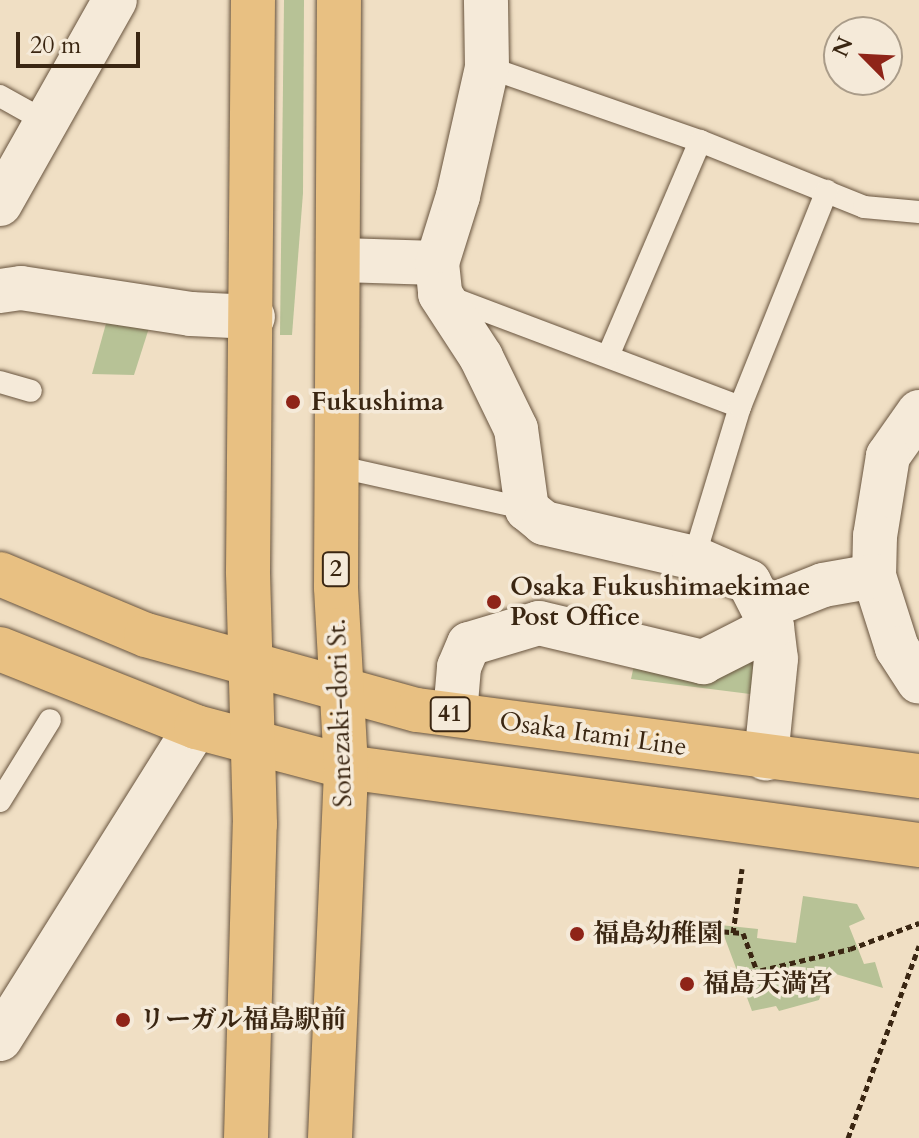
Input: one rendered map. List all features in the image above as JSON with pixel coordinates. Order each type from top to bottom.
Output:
[{"type":"main road","points":[[246,1138],[255,743],[250,666],[253,0]]},
{"type":"main road","name":"Sonezaki-dori St.","points":[[330,1138],[346,767],[335,466],[341,260],[339,0]]},
{"type":"main road","name":"Osaka Itami Line","points":[[0,574],[146,635],[341,691],[455,714],[766,758],[919,776]]},
{"type":"main road","points":[[0,649],[196,727],[346,767],[919,845]]},
{"type":"street","points":[[0,204],[115,0]]},
{"type":"street","points":[[486,0],[487,67],[438,279],[516,429],[527,509],[544,523],[694,558],[749,582],[769,618],[776,659],[766,758]]},
{"type":"street","points":[[341,260],[438,279]]},
{"type":"street","points":[[0,291],[21,288],[191,314],[253,317]]},
{"type":"street","points":[[919,412],[888,456],[875,536],[874,576],[897,648],[919,682]]},
{"type":"street","points":[[455,714],[459,667],[469,644],[539,623],[703,662],[823,585],[874,576]]},
{"type":"street","points":[[0,1039],[196,727]]},
{"type":"lane","points":[[487,67],[700,141],[864,207],[919,212]]},
{"type":"lane","points":[[0,96],[45,121]]},
{"type":"lane","points":[[608,356],[700,141]]},
{"type":"lane","points":[[694,558],[740,407],[827,191]]},
{"type":"lane","points":[[438,279],[608,356],[740,407]]},
{"type":"lane","points":[[0,382],[31,391]]},
{"type":"lane","points":[[335,466],[527,509]]},
{"type":"lane","points":[[0,801],[50,720]]},
{"type":"path","points":[[733,933],[742,869]]},
{"type":"path","points":[[741,975],[850,949],[919,923]]},
{"type":"path","points":[[693,929],[743,933],[757,971]]},
{"type":"path","points":[[848,1138],[919,946]]},
{"type":"green space","points":[[284,0],[304,0],[303,193],[292,335],[280,335]]},
{"type":"green space","points":[[107,320],[149,328],[134,375],[92,374]]},
{"type":"green space","points":[[765,648],[758,695],[631,679],[635,661]]},
{"type":"green space","points":[[803,896],[857,904],[865,919],[849,926],[864,964],[875,962],[883,988],[829,972],[819,1000],[779,1011],[776,1006],[752,1011],[720,925],[758,929],[757,938],[796,943]]},
{"type":"place","name":"Fukushima","points":[[293,402]]},
{"type":"place","name":"Osaka Fukushimaekimae Post Office","points":[[494,602]]},
{"type":"place","name":"福島幼稚園","points":[[577,934]]},
{"type":"place","name":"福島天満宮","points":[[687,984]]},
{"type":"place","name":"リーガル福島駅前","points":[[123,1020]]}]
